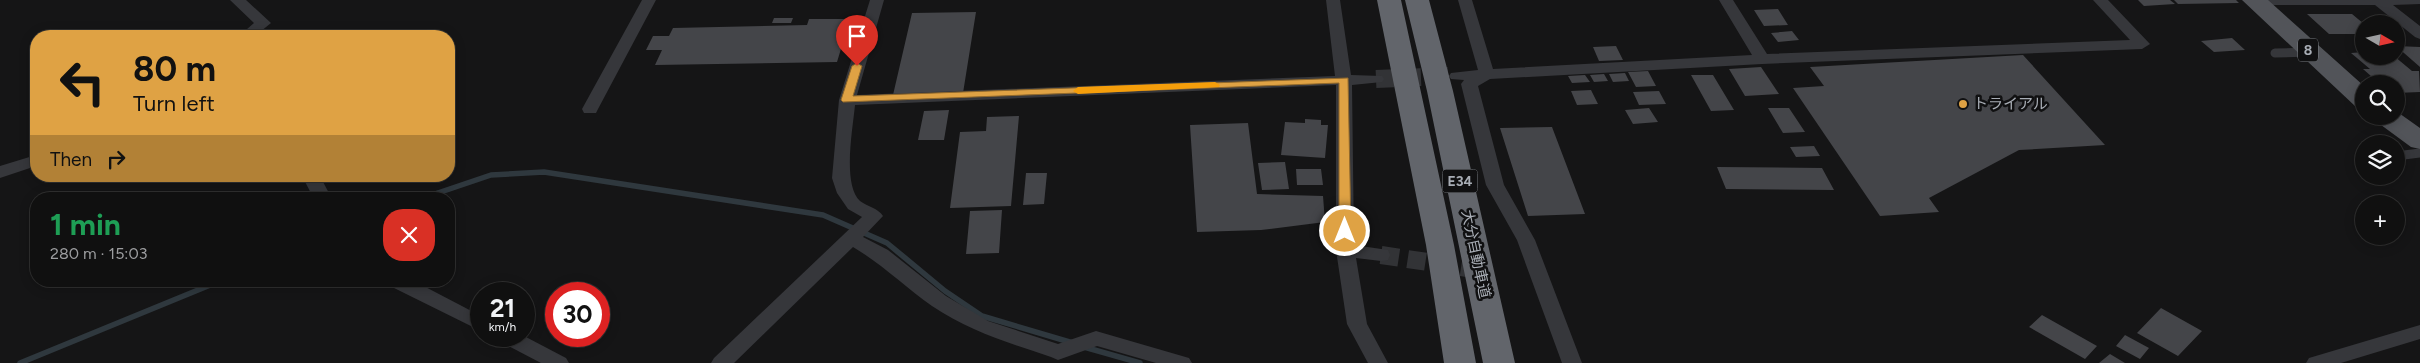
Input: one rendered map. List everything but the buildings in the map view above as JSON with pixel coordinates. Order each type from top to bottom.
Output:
[{"type":"highway","name":"E34","points":[[1389,0],[1440,244],[1460,363]]},
{"type":"highway","name":"大分自動車道","points":[[1417,0],[1440,91],[1499,363]]},
{"type":"main road","name":"8","points":[[2255,1],[2355,92]]},
{"type":"main road","points":[[2398,125],[2420,141]]},
{"type":"street","points":[[237,0],[263,23],[254,30]]},
{"type":"street","points":[[590,109],[649,0]]},
{"type":"street","points":[[721,363],[874,216],[854,205],[846,193],[841,178],[847,100],[877,0]]},
{"type":"street","points":[[1334,0],[1344,80],[1345,250],[1357,324],[1378,363]]},
{"type":"street","points":[[1465,0],[1487,74]]},
{"type":"street","points":[[1726,0],[1762,60]]},
{"type":"street","points":[[1457,76],[1762,60],[2142,44],[2100,0]]},
{"type":"street","points":[[2378,0],[2420,34]]},
{"type":"street","points":[[2255,1],[2420,0]]},
{"type":"street","points":[[1487,74],[1469,84],[1495,185],[1526,240],[1572,363]]},
{"type":"street","points":[[847,100],[1376,79]]},
{"type":"street","points":[[0,172],[30,162]]},
{"type":"street","points":[[859,231],[882,255],[939,301],[981,326],[1058,352],[1096,338],[1182,363]]},
{"type":"street","points":[[1345,250],[1381,255]]},
{"type":"street","points":[[409,287],[470,318]]},
{"type":"street","points":[[2316,363],[2420,332]]},
{"type":"street","points":[[528,347],[559,363]]},
{"type":"lane","points":[[2275,53],[2310,52]]},
{"type":"lane","points":[[2405,155],[2420,153]]},
{"type":"waterway","points":[[441,192],[491,175],[544,172],[823,215],[887,243],[945,291],[982,316],[1073,343]]},
{"type":"waterway","points":[[20,363],[205,287]]},
{"type":"waterway","points":[[1084,347],[1140,363]]},
{"type":"tunnel","points":[[1376,79],[1448,76]]},
{"type":"tunnel","points":[[1381,255],[1487,271]]},
{"type":"slow traffic","points":[[1078,91],[1215,85]]},
{"type":"place","name":"トライアル","points":[[1963,104]]},
{"type":"route","points":[[857,66],[847,100],[1344,80],[1345,231]]}]
